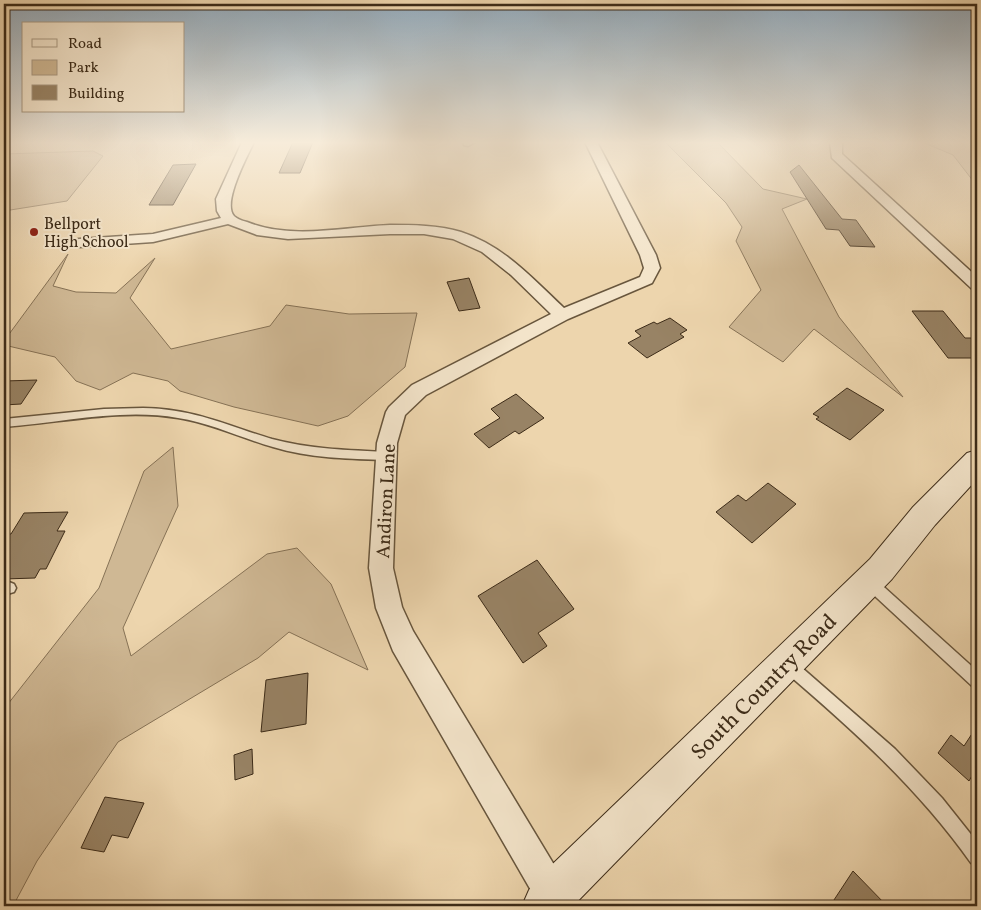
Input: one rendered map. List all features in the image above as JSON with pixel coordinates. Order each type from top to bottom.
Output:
[{"type":"main road","name":"South Country Road","points":[[549,900],[881,568],[924,516],[977,461]]},
{"type":"street","points":[[229,184],[223,199],[224,211],[229,220],[245,229],[300,235],[399,229],[453,235],[486,248],[562,315]]},
{"type":"street","name":"Andiron Lane","points":[[549,900],[403,641],[390,608],[381,568],[386,443],[396,412],[419,390],[562,315],[646,280],[652,268],[648,255],[612,184]]},
{"type":"street","points":[[868,184],[977,285]]},
{"type":"street","points":[[80,243],[153,238],[229,220]]},
{"type":"lane","points":[[4,423],[124,412],[164,412],[206,420],[274,443],[319,452],[386,456]]},
{"type":"lane","points":[[868,581],[977,681]]},
{"type":"lane","points":[[786,663],[903,768],[955,824],[977,857]]},
{"type":"green space","points":[[4,184],[80,184],[67,201],[4,211]]},
{"type":"green space","points":[[707,184],[759,184],[763,189],[807,199],[782,209],[839,317],[903,397],[814,329],[783,362],[729,327],[761,290],[736,241],[742,227],[726,203]]},
{"type":"green space","points":[[68,254],[53,286],[76,292],[116,293],[155,258],[130,298],[171,349],[270,326],[286,305],[349,314],[417,313],[405,367],[348,416],[318,426],[234,407],[180,391],[168,381],[133,373],[100,390],[76,381],[55,357],[4,345],[4,341]]},
{"type":"green space","points":[[173,447],[178,506],[123,628],[131,656],[267,554],[297,548],[331,584],[368,670],[289,632],[258,658],[118,742],[37,861],[13,906],[4,906],[4,709],[99,588],[144,471]]},
{"type":"building","points":[[161,184],[185,184],[173,205],[149,205]]},
{"type":"building","points":[[798,184],[815,184],[842,219],[856,220],[875,247],[850,246],[839,230],[826,229]]},
{"type":"building","points":[[469,278],[480,308],[459,311],[447,282]]},
{"type":"building","points":[[912,311],[943,311],[965,338],[971,338],[977,346],[977,358],[948,358]]},
{"type":"building","points":[[670,318],[687,330],[680,334],[684,337],[647,358],[628,343],[641,336],[635,331],[654,322],[657,324]]},
{"type":"building","points":[[37,380],[21,404],[4,405],[4,381]]},
{"type":"building","points":[[847,388],[884,410],[850,440],[816,419],[819,417],[813,414]]},
{"type":"building","points":[[516,394],[544,418],[519,434],[515,431],[489,448],[474,434],[500,418],[491,409]]},
{"type":"building","points":[[768,483],[796,504],[752,543],[716,512],[738,495],[746,501]]},
{"type":"building","points":[[68,512],[57,531],[65,531],[46,569],[40,569],[35,578],[4,579],[4,534],[11,534],[24,513]]},
{"type":"building","points":[[537,560],[574,609],[538,633],[547,646],[523,663],[478,596]]},
{"type":"building","points":[[308,673],[306,724],[261,732],[266,680]]},
{"type":"building","points":[[977,726],[977,767],[969,781],[938,753],[951,735],[964,746]]},
{"type":"building","points":[[252,749],[253,774],[235,780],[234,755]]},
{"type":"building","points":[[105,797],[144,803],[128,838],[112,835],[104,852],[81,848]]},
{"type":"building","points":[[853,871],[887,906],[830,906]]},
{"type":"place","name":"Bellport High School","points":[[34,232]]}]
